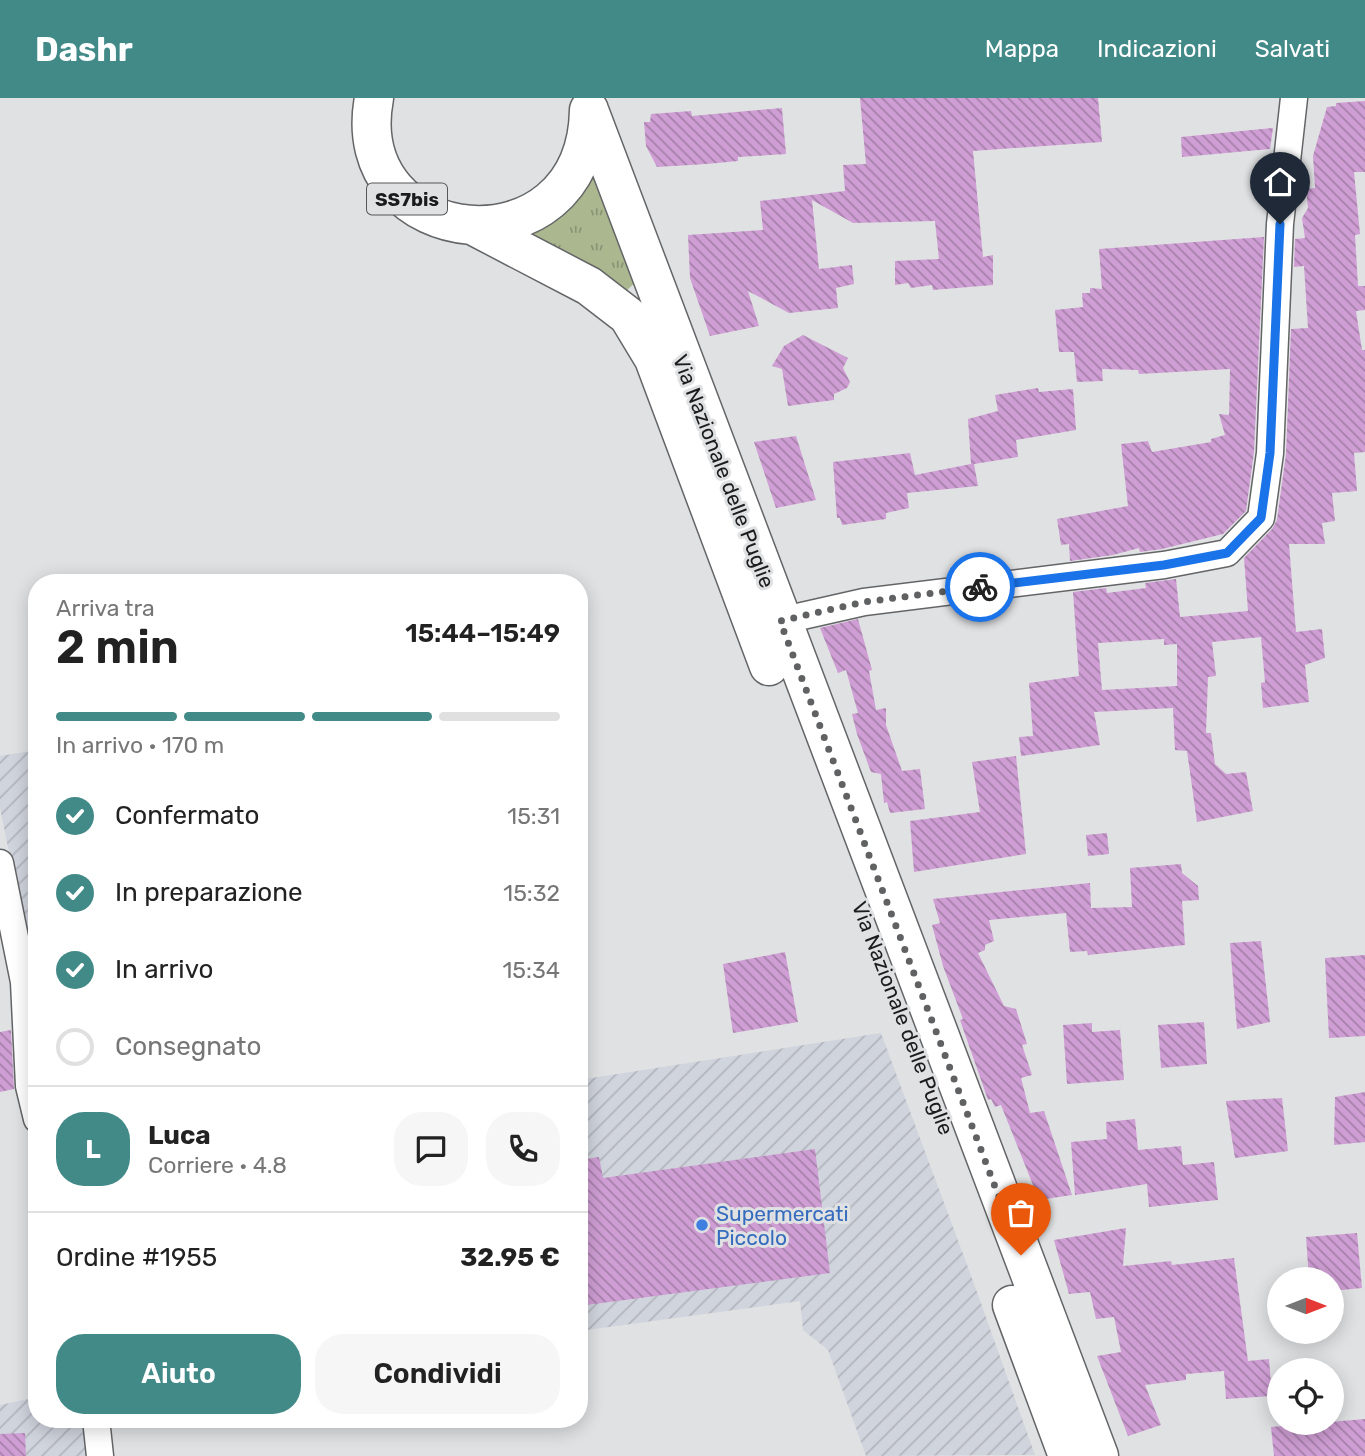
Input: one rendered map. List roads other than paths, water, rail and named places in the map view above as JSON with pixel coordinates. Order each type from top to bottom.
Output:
[{"type":"main road","name":"Via Nazionale delle Puglie","points":[[374,98],[371,116],[375,150],[390,180],[413,205],[443,221],[476,228],[589,286],[628,316],[654,359],[1068,1456]]},
{"type":"main road","name":"Via Nazionale delle Puglie","points":[[476,228],[511,223],[543,207],[568,181],[583,149],[588,106]]},
{"type":"main road","name":"Via Nazionale delle Puglie","points":[[588,106],[780,621],[1100,1456]]},
{"type":"street","points":[[780,621],[864,602],[1164,565],[1227,553],[1261,518],[1270,453],[1280,224],[1294,98]]},
{"type":"street","points":[[0,863],[24,982],[28,1065]]},
{"type":"street","points":[[97,1428],[100,1456]]},
{"type":"place","name":"Supermercati Piccolo","points":[[702,1225]]}]
